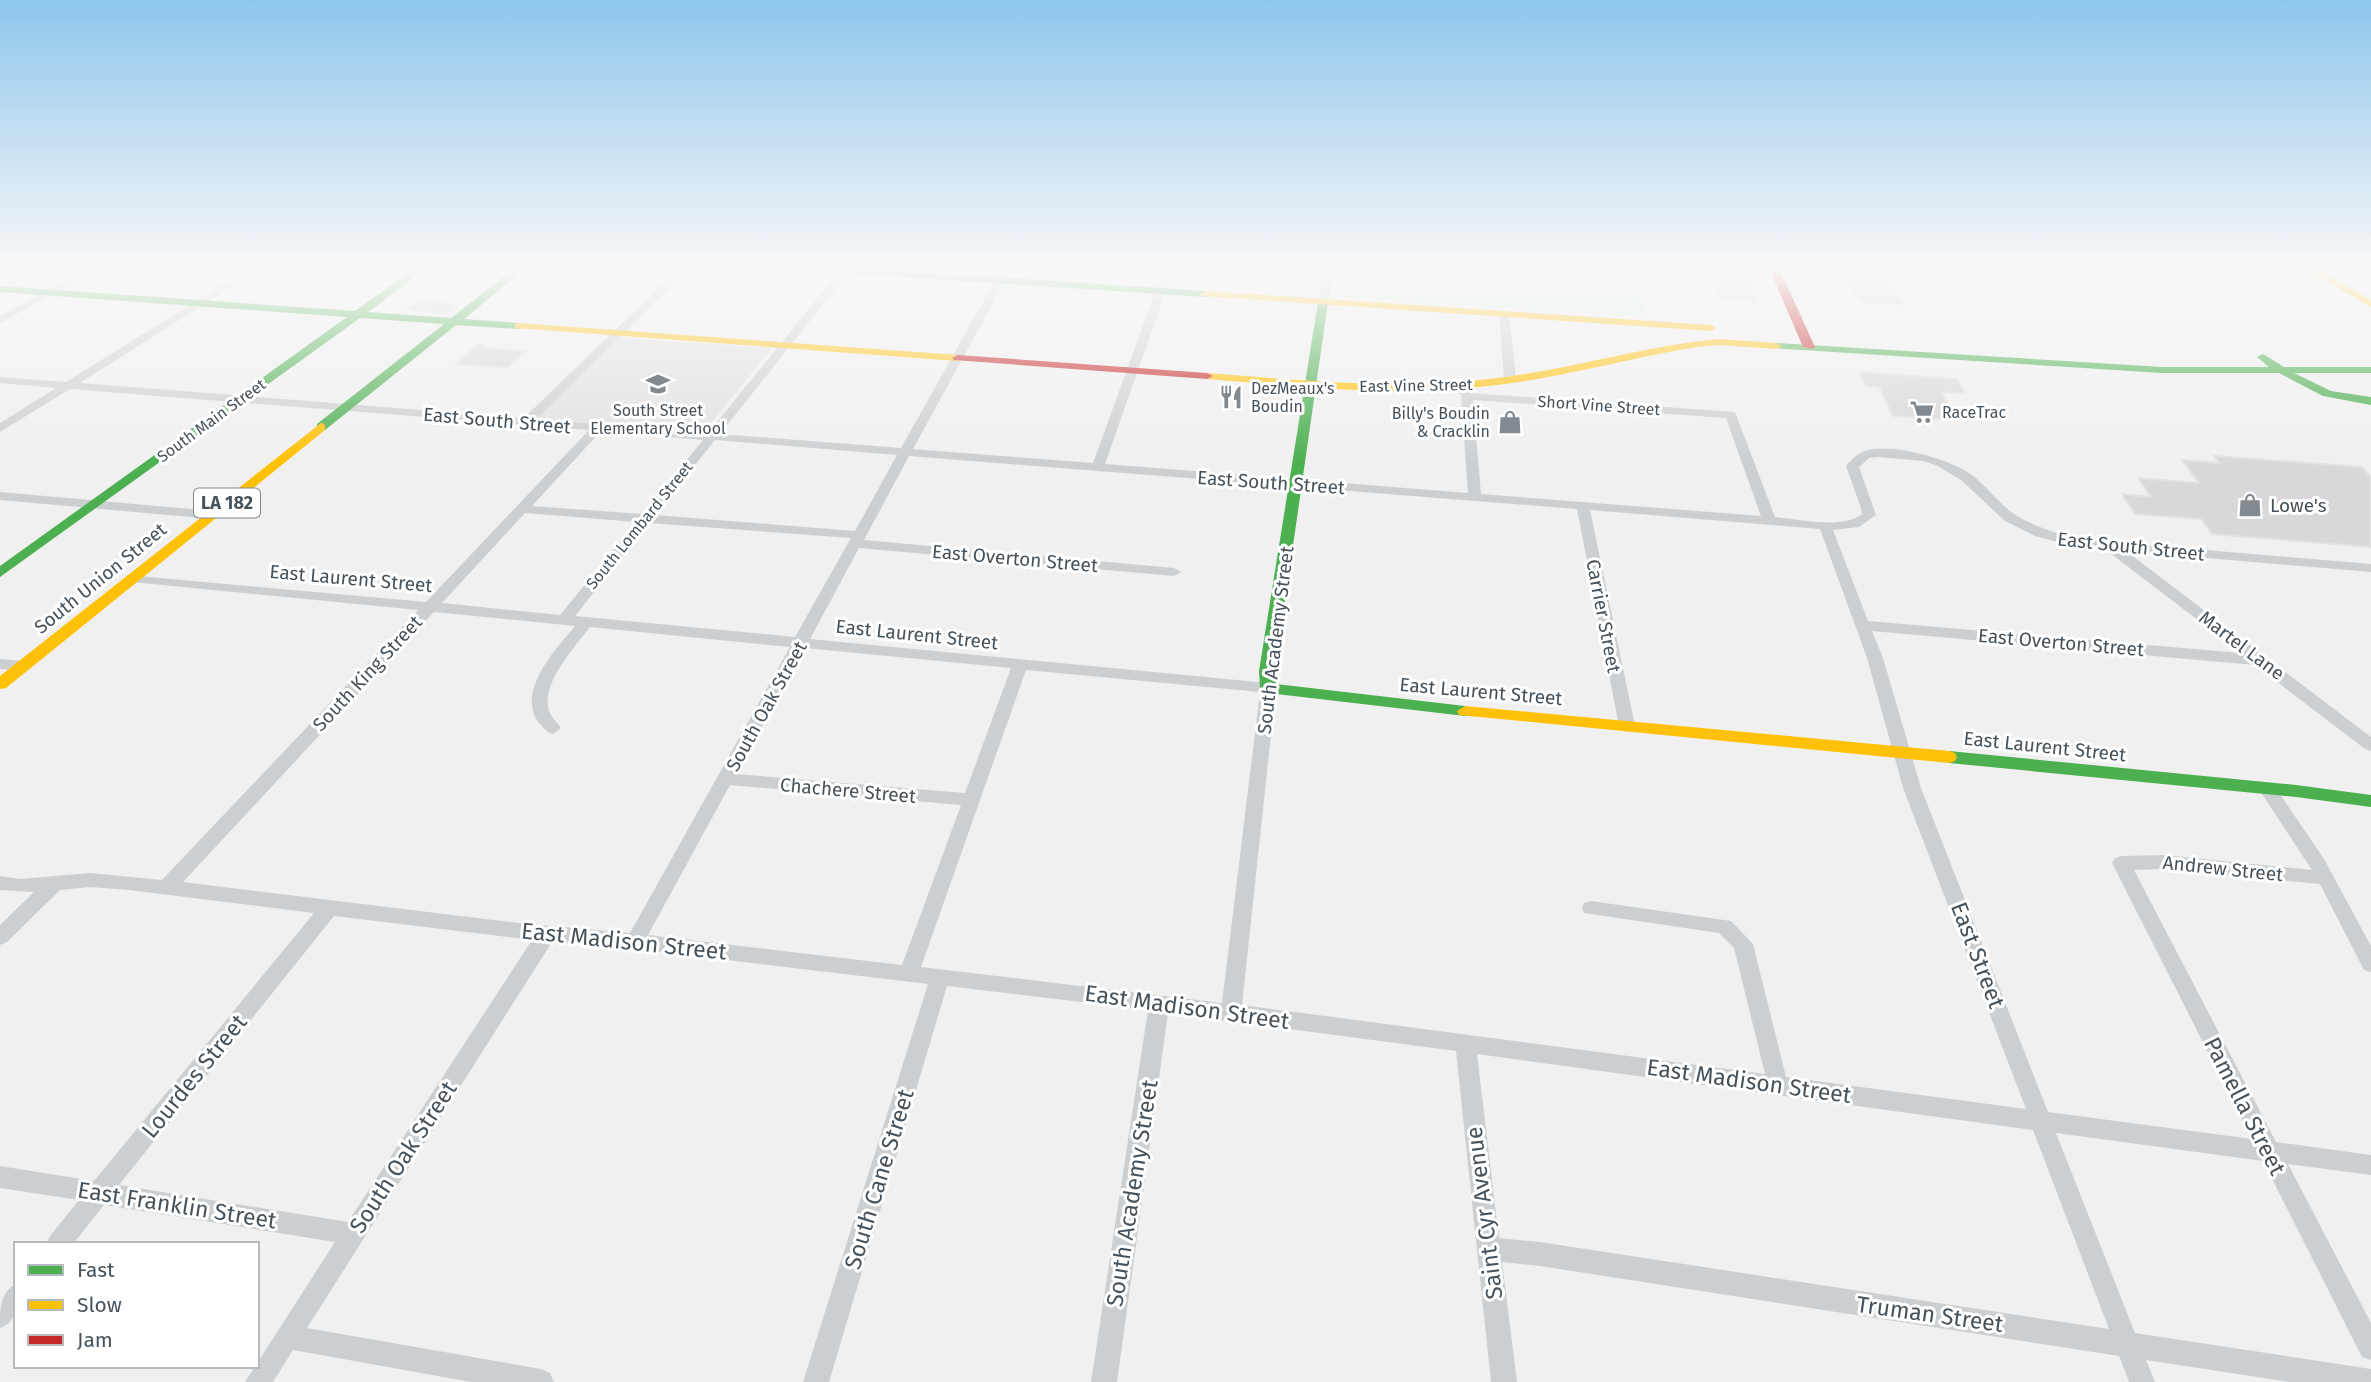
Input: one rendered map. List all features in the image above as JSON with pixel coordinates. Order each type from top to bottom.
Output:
[{"type":"main road","name":"South Main Street","points":[[0,573],[333,332]]},
{"type":"main road","name":"South Union Street","points":[[0,684],[441,332]]},
{"type":"main road","name":"East Vine Street","points":[[597,332],[1311,384],[1464,390],[1654,349],[1719,342],[1806,340],[1834,349],[2105,367],[2281,372],[2371,370]]},
{"type":"main road","name":"South Academy Street","points":[[1268,688],[1267,671],[1319,332]]},
{"type":"main road","points":[[1652,332],[1662,338],[1662,344],[1654,349]]},
{"type":"main road","points":[[1731,332],[1806,340],[2095,353],[2263,357],[2371,355]]},
{"type":"main road","points":[[1803,332],[1806,340]]},
{"type":"main road","points":[[2263,357],[2281,372],[2319,394],[2350,401],[2371,401]]},
{"type":"main road","name":"East Laurent Street","points":[[1268,688],[1395,704],[2267,788],[2371,801]]},
{"type":"street","points":[[0,428],[153,332]]},
{"type":"street","name":"South Lombard Street","points":[[565,619],[795,332]]},
{"type":"street","name":"South Oak Street","points":[[635,941],[972,332]]},
{"type":"street","points":[[1097,469],[1144,332]]},
{"type":"street","points":[[1506,332],[1510,380]]},
{"type":"street","points":[[526,423],[617,334]]},
{"type":"street","name":"East South Street","points":[[0,380],[1097,469],[1849,526],[1863,522],[1869,515],[1853,474],[1852,466],[1856,460],[1878,453],[1908,455],[1932,459],[1955,469],[1999,510],[2023,526],[2058,539],[2111,547],[2371,568]]},
{"type":"street","points":[[1464,390],[1475,498]]},
{"type":"street","name":"Short Vine Street","points":[[1464,390],[1731,415],[1770,521]]},
{"type":"street","name":"South King Street","points":[[167,887],[597,429]]},
{"type":"street","points":[[0,496],[212,515]]},
{"type":"street","name":"Carrier Street","points":[[1583,506],[1627,726]]},
{"type":"street","name":"East Overton Street","points":[[522,509],[858,539],[1174,572]]},
{"type":"street","name":"East Street","points":[[1825,525],[1875,658],[1912,788],[2142,1382]]},
{"type":"street","name":"Martel Lane","points":[[2111,547],[2371,745]]},
{"type":"street","name":"East Laurent Street","points":[[132,579],[1268,688]]},
{"type":"street","points":[[553,728],[542,714],[540,691],[550,671],[587,621]]},
{"type":"street","name":"East Overton Street","points":[[1862,625],[2260,660]]},
{"type":"street","points":[[0,664],[22,667]]},
{"type":"street","points":[[909,973],[1020,665]]},
{"type":"street","name":"South Academy Street","points":[[1231,1013],[1268,688]]},
{"type":"street","name":"Chachere Street","points":[[725,779],[972,800]]},
{"type":"street","points":[[2267,788],[2326,878],[2371,964]]},
{"type":"street","name":"Andrew Street","points":[[2121,863],[2164,862],[2326,878]]},
{"type":"street","name":"Pamella Street","points":[[2121,863],[2371,1348]]},
{"type":"street","name":"East Madison Street","points":[[0,883],[20,886],[90,880],[167,887],[329,908],[940,976],[2371,1165]]},
{"type":"street","points":[[0,937],[54,884]]},
{"type":"street","name":"Lourdes Street","points":[[60,1242],[329,908]]},
{"type":"street","points":[[1591,908],[1724,926],[1743,944],[1777,1086]]},
{"type":"street","name":"South Oak Street","points":[[258,1382],[547,933]]},
{"type":"street","name":"South Cane Street","points":[[816,1382],[940,976]]},
{"type":"street","name":"South Academy Street","points":[[1104,1382],[1160,1004]]},
{"type":"street","name":"Saint Cyr Avenue","points":[[1465,1044],[1504,1382]]},
{"type":"street","name":"East Franklin Street","points":[[0,1177],[353,1234]]},
{"type":"street","name":"Truman Street","points":[[1488,1250],[1540,1254],[2371,1382]]},
{"type":"street","points":[[0,1316],[14,1298]]},
{"type":"street","points":[[287,1337],[541,1382]]},
{"type":"shaded area","name":"South Street Elementary School","points":[[620,338],[772,348],[704,432],[537,419]]},
{"type":"building","points":[[480,343],[484,348],[526,351],[507,368],[456,364]]},
{"type":"building","points":[[1859,372],[1957,379],[1965,393],[1941,392],[1957,420],[1893,416],[1879,387],[1866,386]]},
{"type":"building","name":"Lowe's","points":[[2214,456],[2362,467],[2371,477],[2371,547],[2212,534],[2201,519],[2135,514],[2122,494],[2151,497],[2138,478],[2199,483],[2182,460],[2220,463]]},
{"type":"traffic: fast","points":[[0,573],[333,332]]},
{"type":"traffic: fast","points":[[321,427],[440,332]]},
{"type":"traffic: fast","points":[[1318,332],[1267,671],[1268,688],[1465,711]]},
{"type":"traffic: fast","points":[[1776,346],[2162,370],[2371,370]]},
{"type":"traffic: fast","points":[[2263,357],[2288,375],[2314,388],[2341,397],[2371,401]]},
{"type":"traffic: fast","points":[[1949,757],[2296,791],[2371,801]]},
{"type":"traffic: slow","points":[[608,332],[958,358]]},
{"type":"traffic: slow","points":[[1207,376],[1348,386],[1453,386],[1567,370],[1697,344],[1719,342],[1776,346]]},
{"type":"traffic: slow","points":[[0,684],[321,427]]},
{"type":"traffic: slow","points":[[1465,711],[1949,757]]},
{"type":"traffic: jam","points":[[1803,332],[1809,347]]},
{"type":"traffic: jam","points":[[958,358],[1207,376]]},
{"type":"place","name":"South Street Elementary School","points":[[658,384]]},
{"type":"place","name":"DezMeaux's Boudin","points":[[1231,397]]},
{"type":"place","name":"RaceTrac","points":[[1922,412]]},
{"type":"place","name":"Billy's Boudin & Cracklin","points":[[1510,422]]},
{"type":"place","name":"Lowe's","points":[[2250,505]]}]
